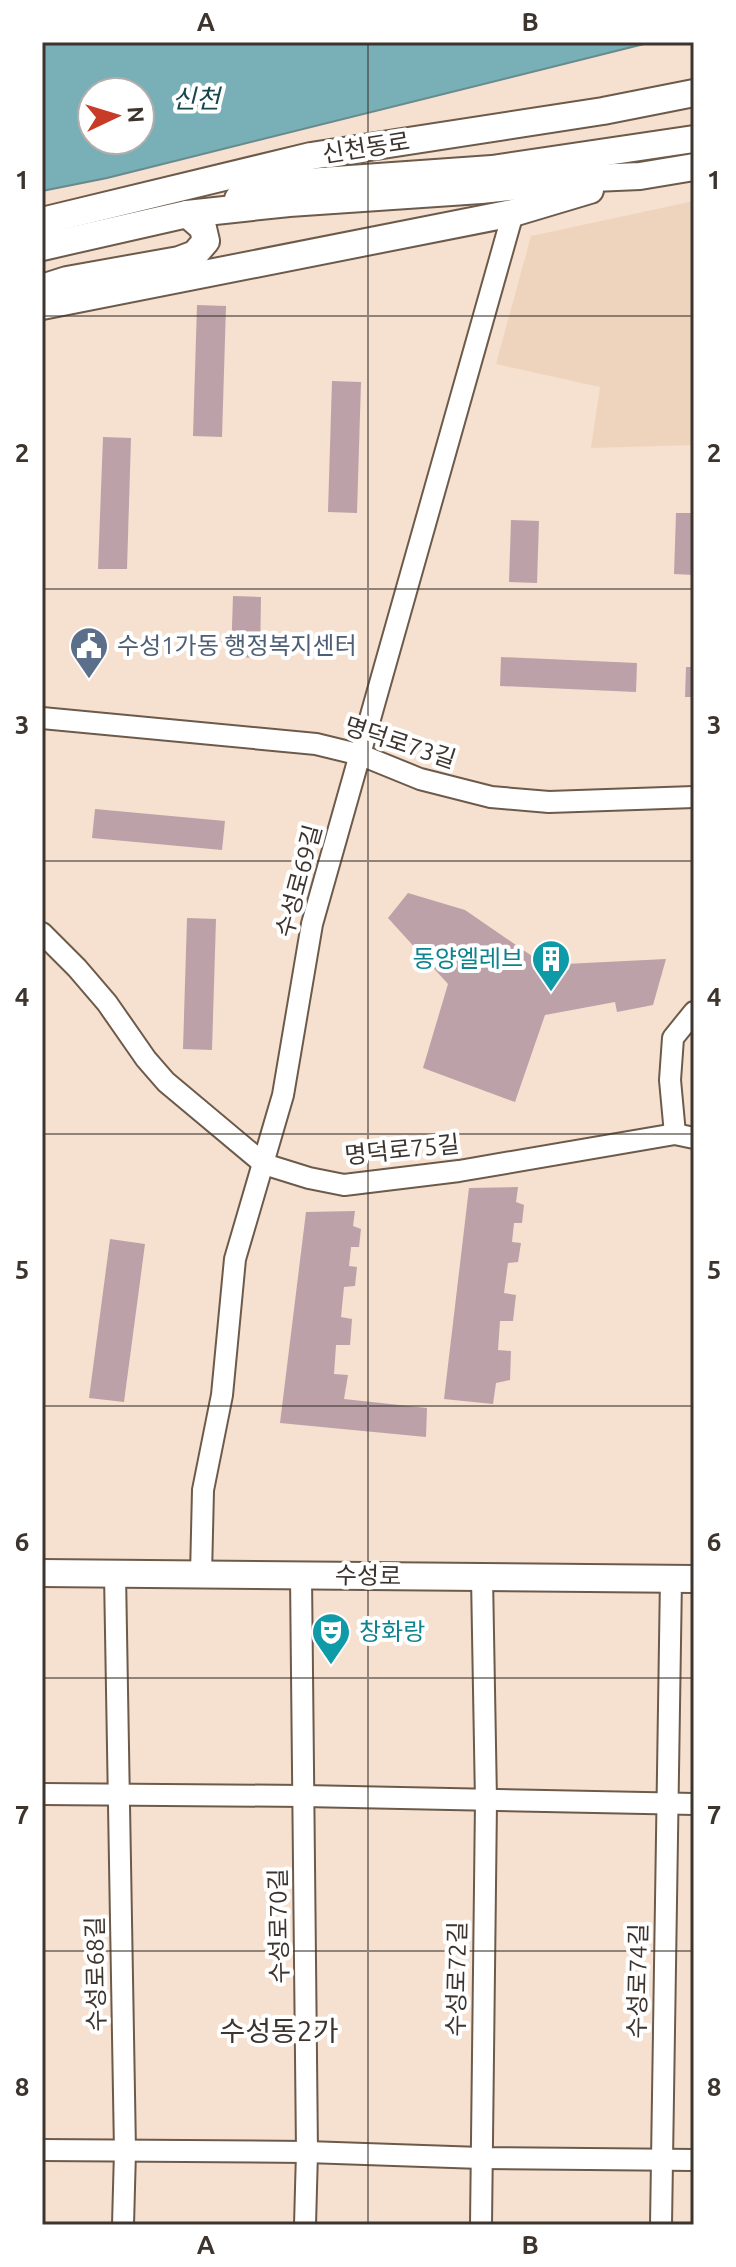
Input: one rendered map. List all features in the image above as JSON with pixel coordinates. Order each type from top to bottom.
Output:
[{"type":"main road","name":"신천동로","points":[[42,221],[311,156],[603,111],[694,93]]},
{"type":"main road","points":[[662,99],[694,105]]},
{"type":"main road","points":[[42,288],[195,254],[206,241],[194,213],[279,184],[492,169],[694,139]]},
{"type":"main road","name":"신천동로","points":[[42,247],[194,213],[640,176],[694,167]]},
{"type":"main road","points":[[42,306],[513,213],[640,176]]},
{"type":"main road","name":"수성로","points":[[42,1573],[683,1579]]},
{"type":"street","name":"수성로69길","points":[[201,1575],[203,1490],[222,1395],[235,1259],[283,1095],[312,924],[513,213]]},
{"type":"street","name":"명덕로73길","points":[[42,718],[316,744],[361,755],[420,779],[491,797],[549,802],[694,797]]},
{"type":"street","name":"명덕로75길","points":[[42,933],[107,1003],[166,1082],[264,1164],[344,1185],[459,1171],[685,1136]]},
{"type":"street","points":[[685,1136],[670,1080],[673,1038],[694,1012]]},
{"type":"street","name":"수성로68길","points":[[115,1574],[125,2151],[123,2225]]},
{"type":"street","name":"수성로70길","points":[[301,1576],[307,2152],[305,2225]]},
{"type":"street","name":"수성로72길","points":[[481,2225],[486,1801],[482,1577]]},
{"type":"street","name":"수성로74길","points":[[661,2225],[667,1803],[683,1579]]},
{"type":"street","points":[[42,1794],[694,1804]]},
{"type":"street","points":[[42,2150],[694,2160]]},
{"type":"shaded area","points":[[694,201],[694,445],[591,448],[600,387],[496,364],[531,236]]},
{"type":"water","name":"신천","points":[[42,42],[652,42],[107,178],[42,191]]},
{"type":"building","points":[[197,305],[226,306],[222,437],[193,436]]},
{"type":"building","points":[[332,381],[361,382],[357,513],[328,512]]},
{"type":"building","points":[[103,437],[131,438],[127,569],[98,569]]},
{"type":"building","points":[[676,513],[694,513],[694,575],[674,574]]},
{"type":"building","points":[[511,520],[539,521],[537,583],[509,582]]},
{"type":"building","points":[[233,596],[261,597],[260,658],[231,657]]},
{"type":"building","points":[[501,657],[637,663],[636,692],[500,686]]},
{"type":"building","points":[[686,667],[694,667],[694,697],[685,697]]},
{"type":"building","points":[[95,809],[225,821],[222,850],[92,838]]},
{"type":"building","name":"동양엘레브","points":[[408,893],[465,910],[545,965],[666,959],[653,1005],[617,1012],[615,1002],[545,1015],[515,1102],[423,1068],[448,984],[388,918]]},
{"type":"building","points":[[187,918],[216,919],[212,1050],[183,1049]]},
{"type":"building","points":[[518,1187],[516,1202],[524,1205],[522,1223],[514,1223],[512,1242],[521,1243],[518,1262],[508,1263],[504,1293],[516,1295],[513,1321],[500,1321],[498,1350],[511,1351],[510,1380],[496,1383],[493,1404],[444,1399],[469,1188]]},
{"type":"building","points":[[355,1211],[353,1226],[361,1229],[359,1247],[351,1247],[349,1266],[357,1267],[355,1286],[344,1287],[341,1317],[352,1319],[350,1345],[336,1345],[334,1374],[348,1375],[344,1399],[427,1408],[426,1437],[280,1423],[306,1212]]},
{"type":"building","points":[[110,1239],[145,1244],[124,1402],[89,1398]]},
{"type":"place","name":"수성1가동 행정복지센터","points":[[89,680]]},
{"type":"place","name":"동양엘레브","points":[[551,993]]},
{"type":"place","name":"창화랑","points":[[331,1666]]},
{"type":"district","name":"수성동2가","points":[[279,2031]]}]
